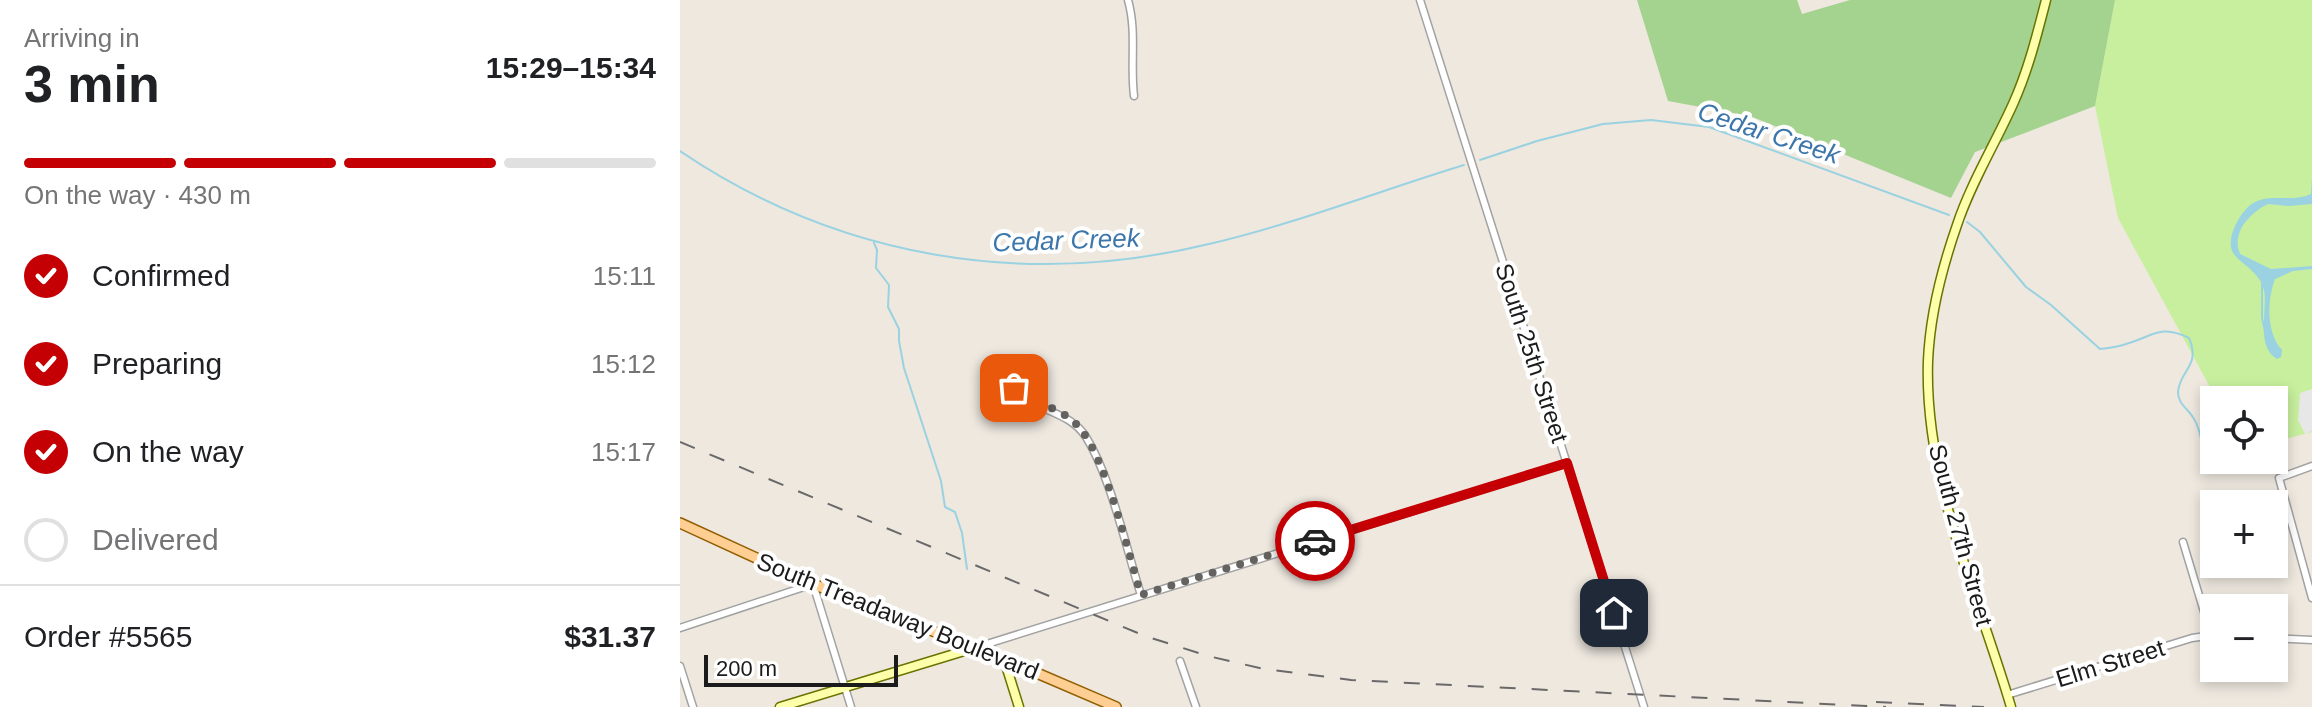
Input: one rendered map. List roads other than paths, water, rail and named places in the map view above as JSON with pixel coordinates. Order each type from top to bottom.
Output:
[{"type":"main road","name":"South 27th Street","points":[[2011,707],[1959,545],[1936,456],[1928,360],[1940,281],[1957,222],[2015,99],[2032,54],[2046,0]]},
{"type":"main road","name":"South Treadaway Boulevard","points":[[680,523],[813,584],[1116,707]]},
{"type":"main road","points":[[780,707],[974,648]]},
{"type":"main road","points":[[1004,659],[1019,707]]},
{"type":"street","points":[[1128,0],[1134,32],[1131,60],[1134,96]]},
{"type":"street","name":"South 25th Street","points":[[1420,0],[1644,707]]},
{"type":"street","points":[[1007,366],[1014,388],[1026,398],[1077,424],[1087,438],[1104,475],[1141,595]]},
{"type":"street","points":[[974,648],[1567,463]]},
{"type":"street","points":[[2312,466],[2279,478],[2312,598]]},
{"type":"street","points":[[2183,542],[2200,597]]},
{"type":"street","points":[[680,628],[813,584],[851,707]]},
{"type":"street","name":"Elm Street","points":[[2007,695],[2200,637]]},
{"type":"street","points":[[2288,639],[2312,640]]},
{"type":"street","points":[[1180,661],[1196,707]]},
{"type":"street","points":[[680,666],[693,707]]},
{"type":"water","points":[[2312,178],[2312,204],[2268,204],[2249,218],[2238,238],[2240,254],[2271,269],[2312,266],[2312,269],[2293,271],[2275,279],[2270,297],[2270,316],[2273,335],[2282,350],[2281,357],[2277,359],[2270,353],[2264,337],[2265,298],[2261,282],[2236,257],[2231,247],[2231,237],[2247,208],[2269,198],[2311,194]]},
{"type":"waterway","name":"Cedar Creek","points":[[1480,160],[1603,124],[1651,120],[1709,127],[1949,215]]},
{"type":"waterway","name":"Cedar Creek","points":[[680,151],[741,188],[803,217],[868,239],[934,254],[1002,263],[1071,264],[1140,257],[1209,244],[1305,217],[1464,165]]},
{"type":"waterway","name":"Cedar Creek","points":[[1967,222],[1980,232],[2026,287],[2100,349],[2164,332],[2189,338],[2193,355],[2178,396],[2196,422],[2200,434]]},
{"type":"waterway","points":[[874,243],[877,250],[876,268],[889,285],[888,307],[899,329],[904,368],[941,481],[945,507],[955,512],[962,533],[967,569]]},
{"type":"waterway","name":"Cedar Creek","points":[[2262,282],[2265,331]]},
{"type":"railway","points":[[680,442],[1145,636],[1208,656],[1264,669],[1351,680],[1886,707]]},
{"type":"railway","points":[[1876,702],[1984,707]]}]
